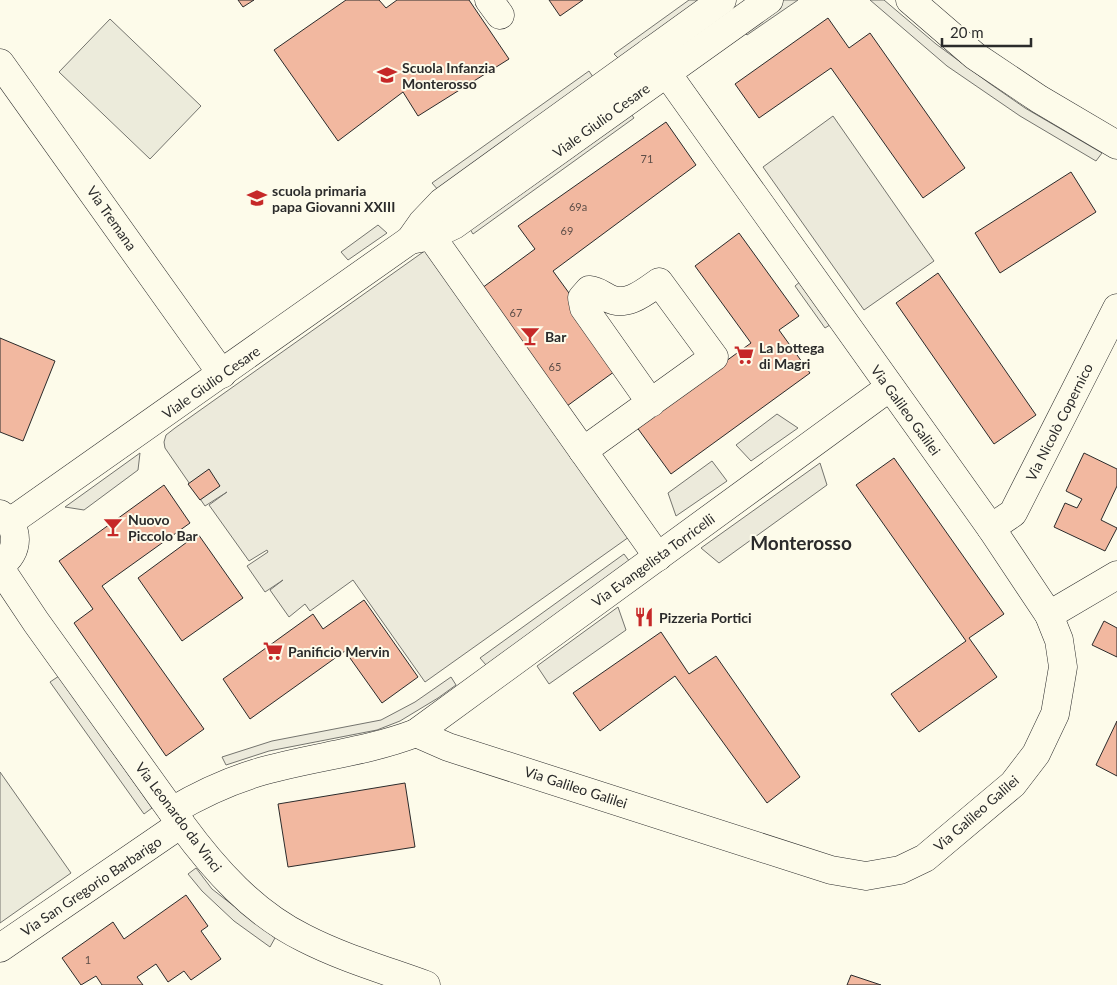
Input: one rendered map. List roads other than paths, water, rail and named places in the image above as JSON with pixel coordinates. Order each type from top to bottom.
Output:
[{"type":"street","name":"Viale Giulio Cesare","points":[[420,238],[422,223],[442,202],[722,0]]},
{"type":"street","name":"Viale Giulio Cesare","points":[[0,566],[11,554],[16,538],[5,518],[222,374],[420,238],[454,225],[769,0]]},
{"type":"street","points":[[910,0],[975,56],[1039,100],[1117,145]]},
{"type":"street","name":"Via Galileo Galilei","points":[[416,734],[448,747],[831,870],[866,876],[900,870],[925,858],[967,824],[1013,784],[1036,754],[1055,714],[1063,666],[1059,640],[1049,614],[991,528],[651,51]]},
{"type":"street","name":"Via Tremana","points":[[0,63],[222,374]]},
{"type":"street","points":[[420,238],[583,451],[658,557]]},
{"type":"street","points":[[583,451],[651,403],[714,357],[659,282],[641,295],[624,302],[608,298],[599,291],[589,290],[582,298],[584,308],[651,403]]},
{"type":"street","name":"Via Nicolò Copernico","points":[[991,528],[1013,514],[1117,308]]},
{"type":"street","name":"Via Evangelista Torricelli","points":[[416,734],[890,388]]},
{"type":"street","name":"Via Leonardo da Vinci","points":[[0,566],[36,622],[203,854],[229,882],[263,912],[302,937],[342,955],[426,985]]},
{"type":"street","points":[[1049,614],[1117,575]]},
{"type":"street","points":[[177,817],[193,799],[256,773],[386,745],[416,734]]},
{"type":"street","name":"Via San Gregorio Barbarigo","points":[[0,948],[177,817]]},
{"type":"place","name":"Scuola Infanzia Monterosso","points":[[387,75]]},
{"type":"place","name":"scuola primaria papa Giovanni XXIII","points":[[257,198]]},
{"type":"place","name":"Bar","points":[[530,336]]},
{"type":"place","name":"La bottega di Magri","points":[[744,355]]},
{"type":"place","name":"Nuovo Piccolo Bar","points":[[113,527]]},
{"type":"place","name":"Pizzeria Portici","points":[[644,617]]},
{"type":"place","name":"Panificio Mervin","points":[[273,651]]},
{"type":"district","name":"Monterosso","points":[[801,542]]}]
